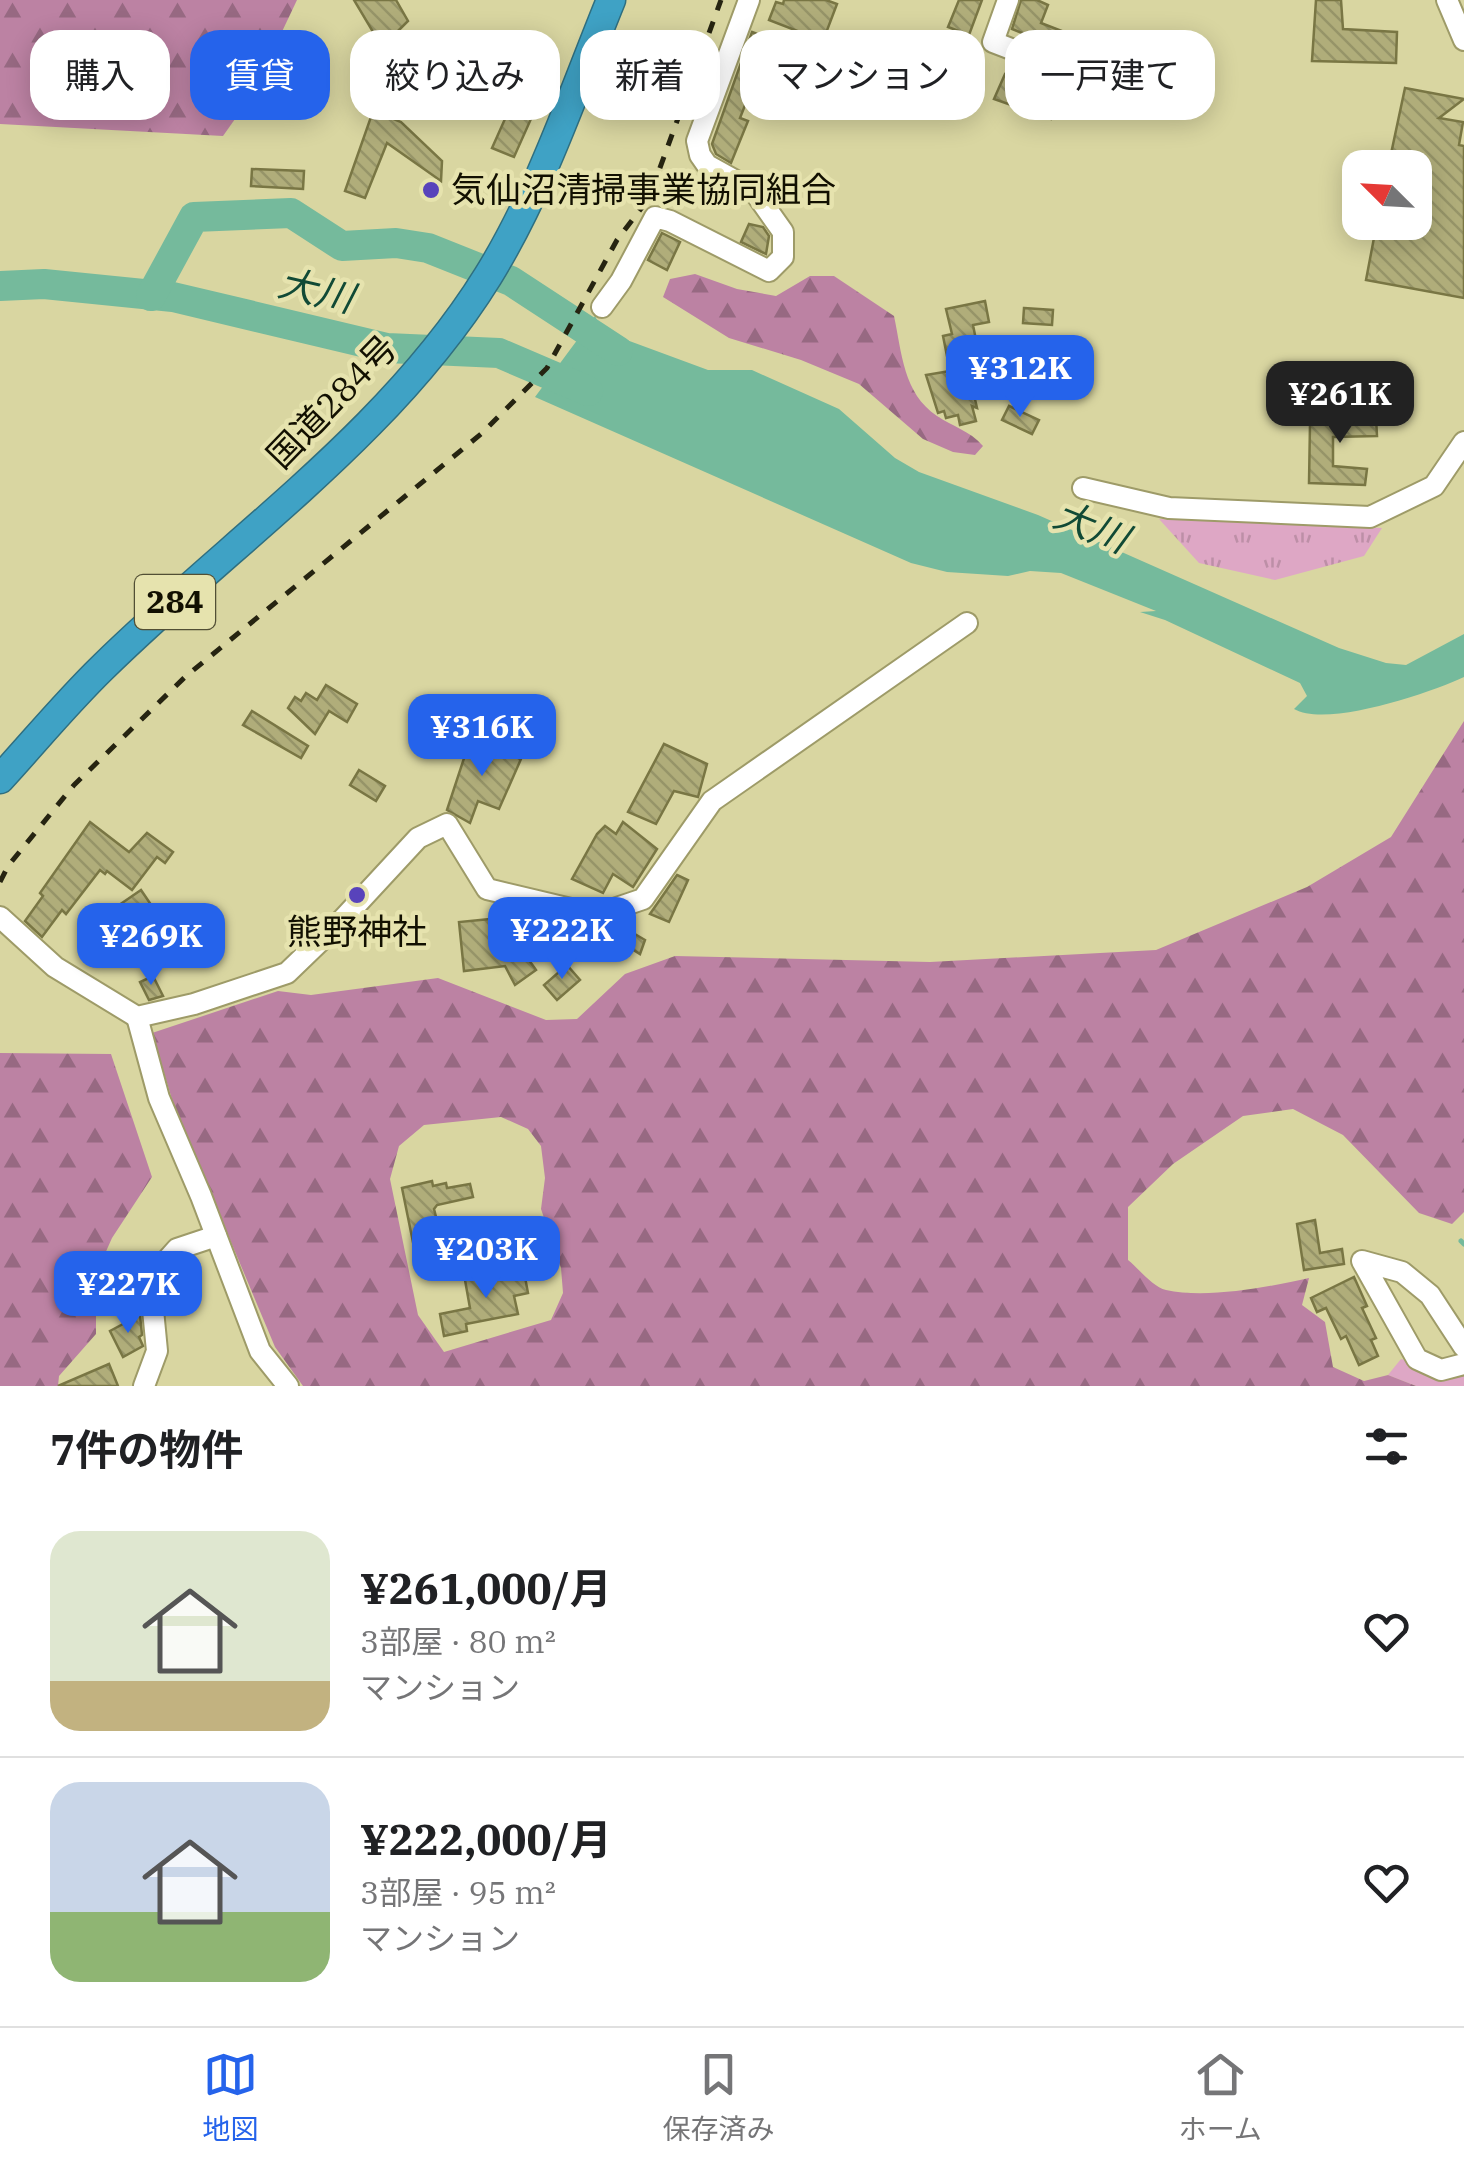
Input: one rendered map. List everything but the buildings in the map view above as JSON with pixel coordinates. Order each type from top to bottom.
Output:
[{"type":"highway","name":"国道284号","points":[[0,779],[101,668],[360,435],[423,366],[487,276],[510,233],[571,108],[612,0]]},
{"type":"street","points":[[602,307],[621,281],[655,217],[670,220],[769,271],[783,257],[783,232],[754,190],[708,165],[700,155],[697,141],[749,0]]},
{"type":"street","points":[[1005,47],[993,42],[1008,0]]},
{"type":"street","points":[[1447,0],[1464,40]]},
{"type":"street","points":[[1083,488],[1169,508],[1370,517],[1434,486],[1464,442]]},
{"type":"street","points":[[137,1017],[194,1004],[287,973],[418,838],[446,824],[487,888],[596,915],[643,899],[712,801],[967,623]]},
{"type":"street","points":[[0,917],[55,967],[137,1017],[159,1098],[260,1352],[288,1386]]},
{"type":"street","points":[[144,1386],[157,1350],[150,1279],[177,1249],[216,1236]]},
{"type":"street","points":[[1464,1348],[1430,1295],[1402,1272],[1362,1261],[1417,1359],[1441,1370],[1464,1364]]},
{"type":"green space","points":[[0,0],[297,0],[283,30],[190,30],[190,120],[234,120],[223,136],[0,124]]},
{"type":"green space","points":[[695,274],[737,289],[776,296],[810,276],[834,276],[894,316],[906,371],[917,396],[937,416],[983,446],[975,455],[953,452],[923,439],[859,384],[801,360],[729,338],[663,297],[670,279]]},
{"type":"green space","points":[[1159,519],[1382,528],[1364,556],[1275,580],[1199,563]]},
{"type":"green space","points":[[1464,721],[1464,1212],[1452,1224],[1419,1213],[1343,1135],[1293,1109],[1243,1116],[1173,1164],[1128,1207],[1128,1260],[1156,1285],[1182,1292],[1238,1291],[1309,1278],[1302,1305],[1325,1322],[1333,1367],[1364,1381],[1388,1375],[1416,1386],[303,1386],[275,1347],[174,1106],[152,1033],[278,991],[311,995],[438,978],[546,1020],[577,1019],[625,974],[675,956],[930,962],[1156,950],[1307,887],[1391,837]],"holes":[[[501,1117],[528,1129],[541,1146],[545,1178],[541,1209],[561,1268],[563,1293],[551,1320],[444,1352],[418,1315],[390,1179],[399,1146],[424,1125]]]},
{"type":"green space","points":[[0,1053],[111,1054],[152,1177],[112,1238],[96,1274],[96,1334],[59,1376],[58,1386],[0,1386]]},
{"type":"green space","points":[[1401,1359],[1464,1375],[1464,1386],[1416,1386],[1388,1375]]},
{"type":"shaded area","points":[[595,316],[600,326],[624,339],[708,370],[752,370],[839,409],[895,458],[919,472],[1038,515],[1339,648],[1406,665],[1464,634],[1464,677],[1379,706],[1309,714],[1294,709],[1307,696],[1300,683],[1140,612],[1156,611],[1061,573],[1030,571],[1008,576],[947,572],[911,563],[535,397]]},
{"type":"waterway","name":"大川","points":[[151,296],[194,217],[291,213],[342,246],[396,243],[428,248],[511,281],[618,351]]},
{"type":"waterway","name":"大川","points":[[0,286],[44,284],[173,297],[387,348],[499,353],[588,391]]},
{"type":"waterway","points":[[1461,1241],[1464,1244]]},
{"type":"railway","points":[[0,882],[8,866],[74,785],[185,677],[481,434],[547,368],[617,240],[649,198],[721,0]]},
{"type":"place","name":"気仙沼清掃事業協同組合","points":[[431,190]]},
{"type":"place","name":"熊野神社","points":[[357,895]]}]
